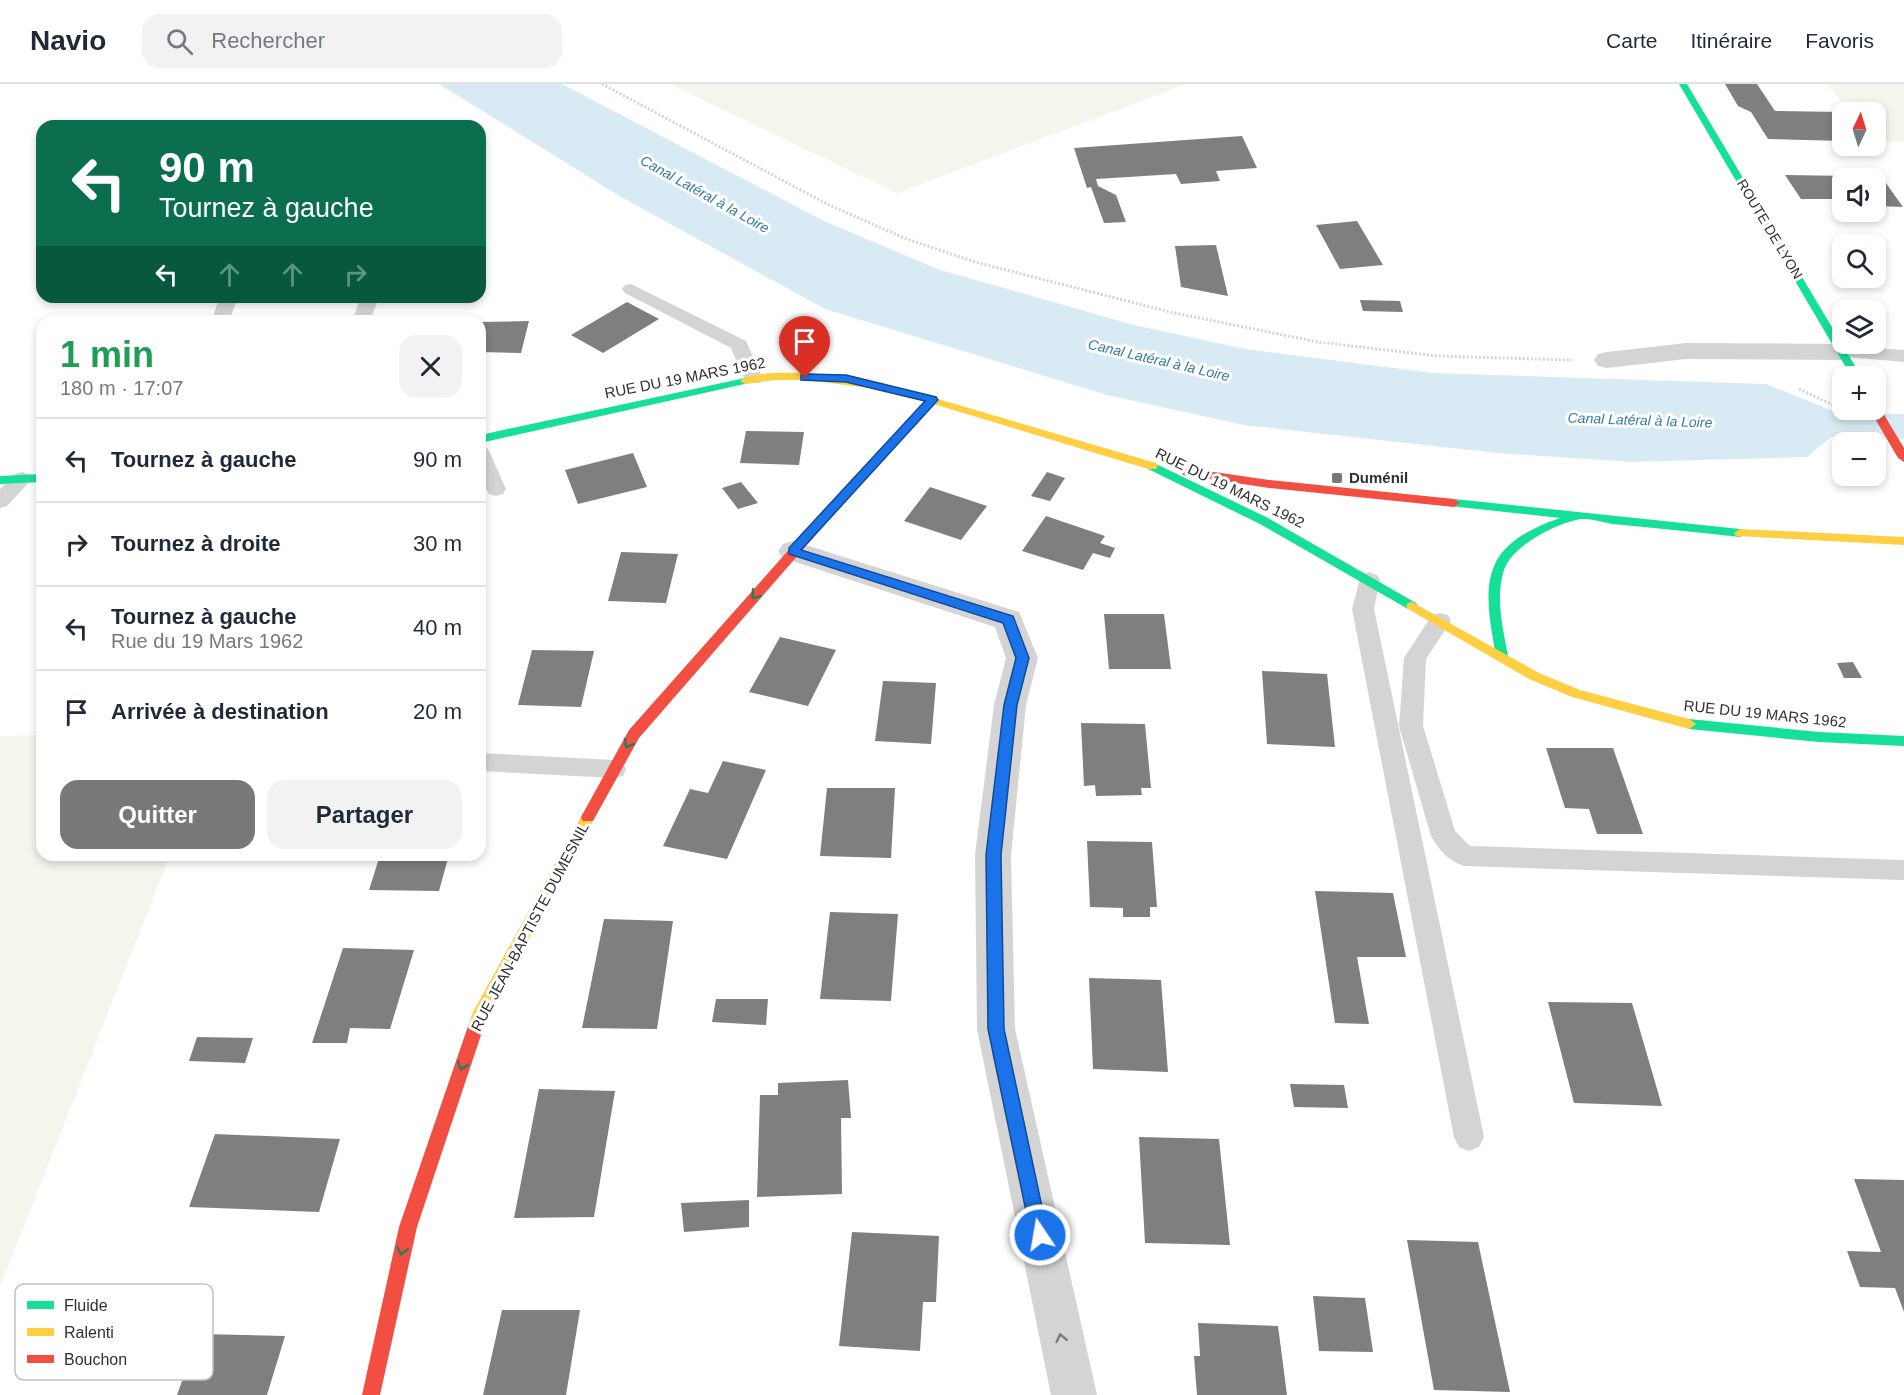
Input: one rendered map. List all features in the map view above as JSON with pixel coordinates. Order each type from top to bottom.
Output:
[{"type":"street","name":"ROUTE DE LYON","points":[[1683,84],[1832,335]]},
{"type":"street","points":[[1607,360],[1686,351],[1832,352]]},
{"type":"street","name":"RUE DU 19 MARS 1962","points":[[486,438],[764,377],[846,379],[932,400],[1155,467],[1264,521],[1534,676],[1577,694],[1684,724],[1819,737],[1904,741]]},
{"type":"street","name":"RUE JEAN-BAPTISTE DUMESNIL","points":[[371,1395],[408,1227],[478,1017],[614,769],[634,734],[793,551],[932,400]]},
{"type":"street","points":[[1882,420],[1904,458]]},
{"type":"street","points":[[1155,467],[1269,484],[1577,517],[1739,533],[1904,541]]},
{"type":"street","points":[[0,480],[32,478]]},
{"type":"street","points":[[1502,656],[1492,591],[1496,573],[1503,558],[1516,543],[1534,531],[1577,517]]},
{"type":"street","points":[[793,551],[1008,620],[1022,658],[1010,705],[993,855],[996,1029],[1074,1395]]},
{"type":"lane","points":[[631,289],[739,345],[753,379]]},
{"type":"lane","points":[[1873,354],[1904,356]]},
{"type":"lane","points":[[486,466],[496,489]]},
{"type":"lane","points":[[0,501],[32,478]]},
{"type":"lane","points":[[1369,580],[1363,609],[1468,1137]]},
{"type":"lane","points":[[1440,621],[1415,658],[1411,726],[1444,836],[1464,856],[1904,870]]},
{"type":"lane","points":[[486,762],[614,769]]},
{"type":"path","points":[[602,84],[839,209],[904,238],[973,263],[1205,321],[1297,338],[1394,352],[1500,359],[1607,360]]},
{"type":"path","points":[[1793,386],[1832,405]]},
{"type":"shaded area","points":[[670,84],[1186,84],[897,193]]},
{"type":"shaded area","points":[[1828,84],[1904,84],[1904,142],[1886,141],[1886,102],[1842,102]]},
{"type":"shaded area","points":[[36,735],[36,861],[168,861],[0,1287],[0,736]]},
{"type":"water","name":"Canal Latéral à la Loire","points":[[439,84],[562,84],[824,221],[940,270],[1134,325],[1245,349],[1433,373],[1766,384],[1832,411],[1832,420],[1886,420],[1886,414],[1904,414],[1904,439],[1886,439],[1886,432],[1832,432],[1832,437],[1807,457],[1632,462],[1497,453],[1244,425],[1107,395],[825,309],[621,197]]},
{"type":"building","points":[[1725,84],[1757,84],[1775,111],[1832,112],[1832,141],[1768,139],[1751,112],[1738,106]]},
{"type":"building","points":[[1242,136],[1257,168],[1216,171],[1220,181],[1181,184],[1176,174],[1096,179],[1098,186],[1116,195],[1126,222],[1104,223],[1091,187],[1087,188],[1074,148]]},
{"type":"building","points":[[1785,175],[1832,176],[1832,199],[1801,199]]},
{"type":"building","points":[[1886,183],[1903,207],[1886,206]]},
{"type":"building","points":[[1357,221],[1383,265],[1340,269],[1316,225]]},
{"type":"building","points":[[1216,245],[1228,296],[1181,287],[1175,246]]},
{"type":"building","points":[[1360,300],[1400,301],[1403,312],[1363,311]]},
{"type":"building","points":[[627,302],[659,319],[603,353],[571,335]]},
{"type":"building","points":[[529,321],[521,353],[486,352],[486,322]]},
{"type":"building","points":[[746,431],[804,432],[799,465],[740,463]]},
{"type":"building","points":[[633,453],[647,487],[578,504],[565,470]]},
{"type":"building","points":[[1047,472],[1065,478],[1050,501],[1031,496]]},
{"type":"building","points":[[741,482],[758,503],[738,509],[722,488]]},
{"type":"building","points":[[930,487],[987,506],[961,540],[904,521]]},
{"type":"building","points":[[1046,516],[1105,536],[1100,543],[1115,548],[1110,558],[1093,553],[1083,570],[1022,551]]},
{"type":"building","points":[[621,552],[678,554],[666,603],[608,601]]},
{"type":"building","points":[[1104,614],[1164,614],[1171,669],[1109,669]]},
{"type":"building","points":[[780,637],[836,650],[808,706],[749,692]]},
{"type":"building","points":[[532,650],[594,651],[581,707],[518,705]]},
{"type":"building","points":[[1853,662],[1862,678],[1844,678],[1837,663]]},
{"type":"building","points":[[1262,671],[1327,674],[1335,747],[1267,744]]},
{"type":"building","points":[[883,681],[936,683],[931,744],[875,741]]},
{"type":"building","points":[[1081,723],[1145,724],[1151,788],[1141,788],[1142,795],[1096,796],[1095,785],[1084,786]]},
{"type":"building","points":[[1546,748],[1613,748],[1643,834],[1597,834],[1589,809],[1565,808]]},
{"type":"building","points":[[723,761],[766,770],[727,859],[663,846],[690,789],[708,793]]},
{"type":"building","points":[[827,788],[895,788],[891,858],[820,856]]},
{"type":"building","points":[[1087,841],[1152,842],[1157,907],[1150,907],[1150,917],[1123,917],[1123,908],[1090,907]]},
{"type":"building","points":[[378,861],[447,861],[439,891],[369,890]]},
{"type":"building","points":[[1315,891],[1393,893],[1406,957],[1357,957],[1369,1024],[1335,1023]]},
{"type":"building","points":[[830,912],[898,914],[891,1001],[820,999]]},
{"type":"building","points":[[604,919],[673,921],[657,1029],[582,1028]]},
{"type":"building","points":[[343,948],[414,950],[390,1029],[350,1028],[347,1043],[312,1043]]},
{"type":"building","points":[[1089,978],[1161,980],[1168,1072],[1093,1069]]},
{"type":"building","points":[[716,999],[768,999],[766,1025],[712,1022]]},
{"type":"building","points":[[1548,1002],[1632,1003],[1662,1106],[1574,1103]]},
{"type":"building","points":[[197,1037],[253,1038],[245,1063],[189,1061]]},
{"type":"building","points":[[848,1080],[851,1118],[841,1118],[842,1194],[757,1197],[760,1095],[778,1095],[778,1083]]},
{"type":"building","points":[[1290,1084],[1344,1085],[1348,1108],[1294,1107]]},
{"type":"building","points":[[539,1089],[615,1091],[594,1217],[514,1218]]},
{"type":"building","points":[[215,1134],[340,1139],[319,1212],[189,1207]]},
{"type":"building","points":[[1139,1137],[1219,1139],[1230,1245],[1145,1243]]},
{"type":"building","points":[[1854,1179],[1904,1180],[1904,1312],[1895,1288],[1860,1287],[1847,1251],[1881,1252]]},
{"type":"building","points":[[749,1200],[749,1227],[684,1232],[681,1203]]},
{"type":"building","points":[[852,1232],[939,1236],[936,1302],[923,1302],[920,1351],[839,1346]]},
{"type":"building","points":[[1407,1240],[1478,1242],[1510,1392],[1434,1390]]},
{"type":"building","points":[[1313,1296],[1365,1298],[1373,1352],[1319,1351]]},
{"type":"building","points":[[502,1310],[580,1310],[566,1395],[483,1395]]},
{"type":"building","points":[[1198,1323],[1278,1326],[1287,1395],[1197,1395],[1194,1356],[1200,1356]]},
{"type":"building","points":[[213,1334],[285,1336],[267,1395],[177,1395],[182,1380],[213,1380]]},
{"type":"traffic: fast","points":[[1683,84],[1850,366]]},
{"type":"traffic: fast","points":[[486,438],[745,381]]},
{"type":"traffic: fast","points":[[829,512],[932,400]]},
{"type":"traffic: fast","points":[[1152,466],[1264,521],[1412,606]]},
{"type":"traffic: fast","points":[[0,480],[36,478]]},
{"type":"traffic: fast","points":[[1454,503],[1740,533]]},
{"type":"traffic: fast","points":[[1502,656],[1494,606],[1494,586],[1498,569],[1506,554],[1521,540],[1541,529],[1569,519]]},
{"type":"traffic: fast","points":[[1689,724],[1819,737],[1904,741]]},
{"type":"traffic: slow","points":[[745,381],[806,376],[869,384],[931,400],[1152,466]]},
{"type":"traffic: slow","points":[[1740,533],[1904,541]]},
{"type":"traffic: slow","points":[[1412,606],[1534,676],[1577,694],[1689,724]]},
{"type":"traffic: slow","points":[[475,1029],[479,1017],[588,817]]},
{"type":"traffic: jam","points":[[1882,420],[1904,458]]},
{"type":"traffic: jam","points":[[1187,472],[1269,484],[1454,503]]},
{"type":"traffic: jam","points":[[588,817],[634,734],[829,512]]},
{"type":"traffic: jam","points":[[371,1395],[408,1227],[475,1029]]},
{"type":"place","name":"Duménil","points":[[1337,478]]},
{"type":"route","points":[[805,378],[846,379],[932,400],[793,551],[1008,620],[1022,658],[1010,705],[993,855],[996,1029],[1040,1235]]}]
